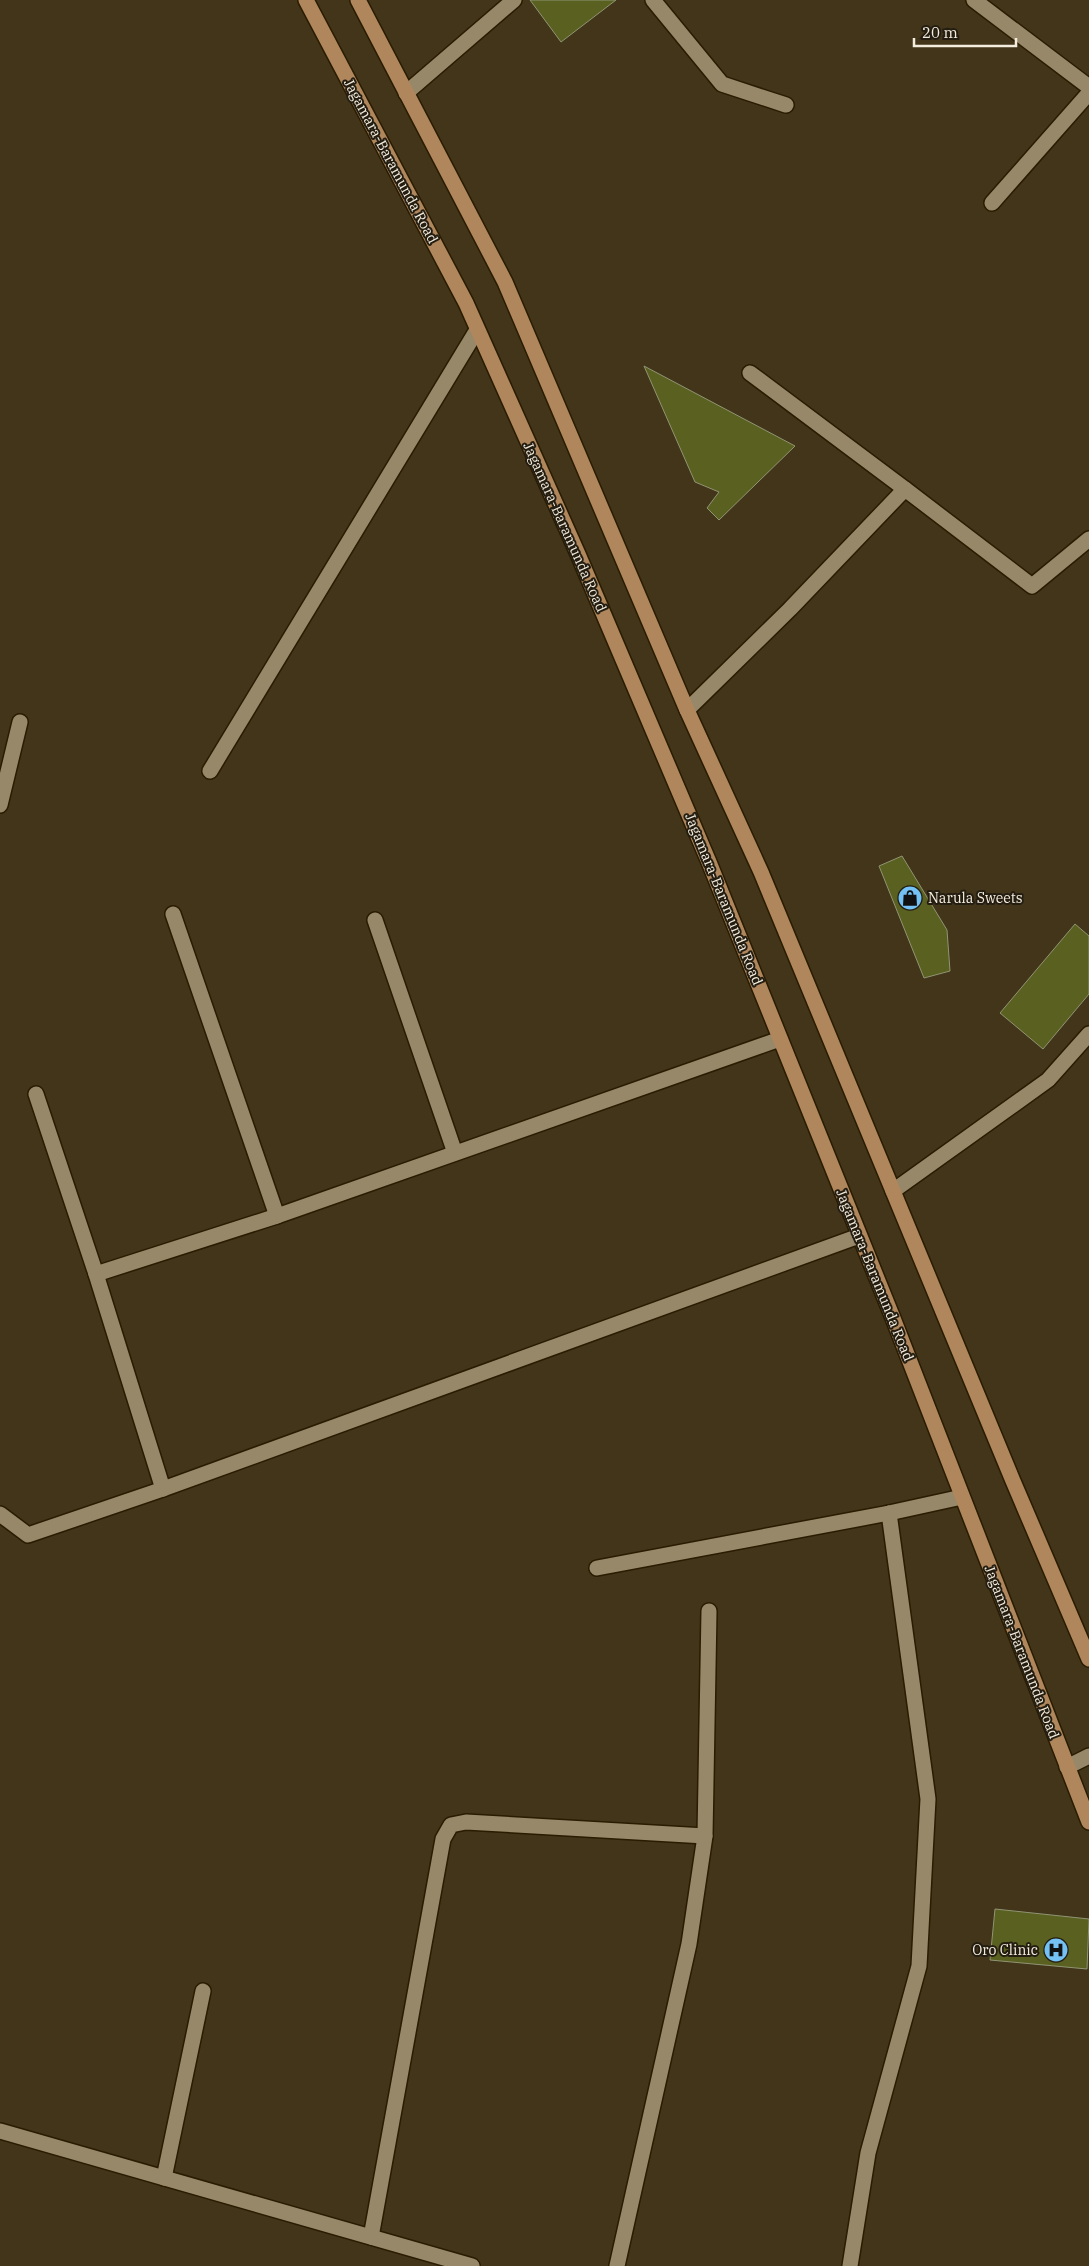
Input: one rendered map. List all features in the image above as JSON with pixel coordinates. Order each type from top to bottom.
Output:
[{"type":"street","name":"Jagamara-Baramunda Road","points":[[306,0],[466,303],[578,554],[710,862],[860,1236],[1089,1822]]},
{"type":"street","points":[[358,0],[504,282],[688,710],[761,872],[892,1191],[1089,1658]]},
{"type":"street","points":[[406,92],[514,0]]},
{"type":"street","points":[[653,0],[722,84],[786,105]]},
{"type":"street","points":[[974,0],[1089,87]]},
{"type":"street","points":[[992,203],[1089,93]]},
{"type":"street","points":[[210,771],[477,330]]},
{"type":"street","points":[[750,373],[905,488],[1032,586],[1089,540]]},
{"type":"street","points":[[688,710],[790,609],[905,488]]},
{"type":"street","points":[[0,805],[20,722]]},
{"type":"street","points":[[173,914],[277,1216]]},
{"type":"street","points":[[375,920],[454,1153]]},
{"type":"street","points":[[892,1191],[1048,1080],[1089,1034]]},
{"type":"street","points":[[96,1274],[277,1216],[780,1039]]},
{"type":"street","points":[[36,1094],[96,1274],[163,1489]]},
{"type":"street","points":[[0,1514],[28,1535],[163,1489],[860,1236]]},
{"type":"street","points":[[597,1568],[889,1513],[962,1497]]},
{"type":"street","points":[[850,2266],[868,2153],[919,1966],[928,1799],[889,1513]]},
{"type":"street","points":[[617,2266],[689,1944],[705,1836],[709,1611]]},
{"type":"street","points":[[1067,1767],[1089,1756]]},
{"type":"street","points":[[371,2237],[443,1839],[451,1825],[466,1822],[705,1836]]},
{"type":"street","points":[[164,2178],[203,1991]]},
{"type":"street","points":[[0,2131],[472,2266]]},
{"type":"building","points":[[530,0],[616,0],[561,42]]},
{"type":"building","points":[[644,366],[795,446],[719,520],[707,508],[719,492],[695,482]]},
{"type":"building","name":"Narula Sweets","points":[[902,856],[947,930],[950,971],[924,978],[879,866]]},
{"type":"building","points":[[1075,924],[1089,936],[1089,994],[1043,1049],[1000,1013]]},
{"type":"building","points":[[995,1909],[1089,1919],[1087,1969],[990,1960]]},
{"type":"place","name":"Narula Sweets","points":[[910,898]]},
{"type":"place","name":"Oro Clinic","points":[[1056,1950]]}]
